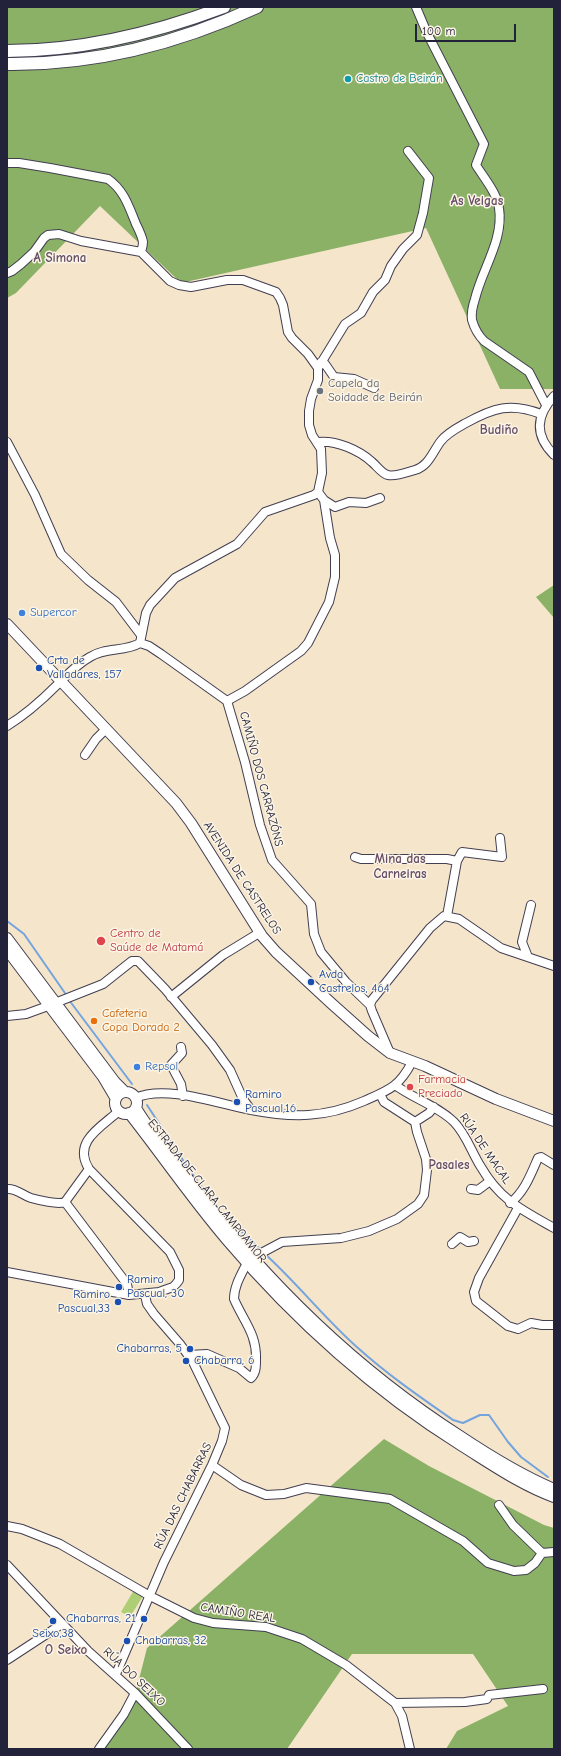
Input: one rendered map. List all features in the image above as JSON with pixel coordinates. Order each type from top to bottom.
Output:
[{"type":"highway","points":[[7,51],[52,50],[111,41],[188,21],[224,7]]},
{"type":"highway","points":[[7,64],[39,64],[105,56],[192,33],[257,7]]},
{"type":"main road","name":"AVENIDA DE CASTRELOS","points":[[7,624],[187,817],[259,933],[276,952],[331,1003],[368,1036],[390,1053],[425,1066],[496,1099],[554,1121]]},
{"type":"main road","name":"ESTRADA DE CLARA CAMPOAMOR","points":[[7,938],[115,1082],[125,1092],[131,1093],[130,1107],[195,1201],[314,1322],[385,1383],[435,1420],[484,1452],[554,1490]]},
{"type":"main road","name":"ESTRADA DE CLARA CAMPOAMOR","points":[[7,950],[56,1003],[116,1099],[116,1106],[130,1107]]},
{"type":"main road","points":[[116,1099],[120,1094],[125,1092]]},
{"type":"main road","name":"ESTRADA DE CLARA CAMPOAMOR","points":[[253,1259],[314,1332],[381,1389],[445,1436],[480,1458],[517,1479],[554,1497]]},
{"type":"street","points":[[416,7],[427,33],[484,144],[476,165],[497,201],[499,208],[500,223],[497,241],[476,294],[472,307],[472,319],[479,336],[484,341],[529,372],[546,404]]},
{"type":"street","points":[[7,726],[31,708],[79,664],[95,654],[134,646],[140,639],[150,605],[175,578],[237,544],[265,512],[314,495],[318,492],[322,473],[321,449],[312,434],[309,425],[310,405],[318,380],[320,366],[345,324],[361,312],[372,292],[385,280],[391,266],[403,249],[417,235],[423,213],[429,178],[408,151]]},
{"type":"street","points":[[7,163],[19,163],[108,179],[121,191],[130,206],[143,242],[141,252]]},
{"type":"street","points":[[7,273],[17,269],[48,235],[59,234],[81,241],[141,252],[170,281],[179,285],[191,287],[227,280],[243,280],[276,292],[282,302],[288,332],[320,366]]},
{"type":"street","points":[[320,366],[325,364],[334,377],[354,379],[374,388]]},
{"type":"street","points":[[554,396],[546,404],[541,414],[540,430],[542,438],[554,455]]},
{"type":"street","points":[[318,442],[331,442],[347,447],[371,460],[383,472],[390,475],[422,467],[447,434],[488,411],[506,407],[530,410],[541,414]]},
{"type":"street","points":[[7,442],[32,490],[61,554],[88,580],[116,602],[140,639]]},
{"type":"street","points":[[318,492],[324,500],[335,507],[349,502],[366,503],[380,498]]},
{"type":"street","points":[[227,700],[245,691],[301,651],[308,643],[329,602],[335,577],[335,555],[330,538],[324,500]]},
{"type":"street","name":"CAMIÑO DOS CARRAZÓNS","points":[[140,639],[227,700],[245,762],[260,825],[272,860],[310,904],[314,934],[317,945],[323,956],[346,982],[370,1005]]},
{"type":"street","points":[[85,755],[96,739],[106,729]]},
{"type":"street","points":[[447,916],[457,861],[462,852],[502,857],[500,838]]},
{"type":"street","points":[[355,857],[361,859],[447,859],[457,861]]},
{"type":"street","points":[[528,957],[522,942],[531,905]]},
{"type":"street","points":[[390,1053],[373,1016],[370,1005],[372,1000],[438,920],[447,916],[459,919],[498,946],[554,966]]},
{"type":"street","points":[[171,997],[223,955],[259,933]]},
{"type":"street","points":[[7,1016],[26,1014],[103,984],[135,960],[140,962],[212,1045],[230,1070],[243,1099],[251,1110]]},
{"type":"street","points":[[181,1047],[182,1053],[172,1065],[181,1084],[183,1096]]},
{"type":"street","points":[[7,1272],[129,1295],[145,1295],[173,1287],[179,1280],[178,1265],[163,1244],[89,1169],[82,1153],[86,1142],[95,1131],[130,1107],[158,1093],[183,1096],[251,1110],[291,1115],[325,1114],[347,1108],[380,1094],[401,1080],[412,1062]]},
{"type":"street","name":"RÚA DE MACAL","points":[[395,1085],[434,1108],[455,1123],[490,1181],[510,1203],[554,1228]]},
{"type":"street","points":[[380,1094],[384,1102],[416,1122]]},
{"type":"street","points":[[188,1355],[207,1354],[239,1368],[251,1378],[254,1375],[256,1342],[234,1299],[236,1284],[253,1259],[282,1242],[341,1238],[369,1231],[396,1219],[418,1204],[424,1195],[427,1170],[426,1158],[415,1127],[416,1122],[434,1108]]},
{"type":"street","points":[[510,1203],[515,1199],[528,1181],[538,1158],[541,1157],[554,1165]]},
{"type":"street","points":[[7,1189],[12,1189],[30,1198],[60,1204],[65,1202],[89,1169]]},
{"type":"street","points":[[471,1189],[478,1190],[490,1181]]},
{"type":"street","points":[[65,1202],[127,1284],[129,1295]]},
{"type":"street","points":[[518,1208],[479,1278],[474,1292],[474,1297],[476,1301],[508,1326],[518,1329],[531,1323],[554,1326]]},
{"type":"street","points":[[452,1244],[460,1237],[468,1242],[474,1241]]},
{"type":"street","name":"RÚA DAS CHABARRAS","points":[[116,1674],[150,1596],[212,1465],[222,1442],[225,1428],[193,1362],[154,1314],[147,1304],[145,1295]]},
{"type":"street","points":[[212,1465],[241,1485],[266,1495],[284,1494],[306,1488],[390,1499],[463,1541],[488,1562],[514,1571],[526,1570],[535,1563],[542,1553]]},
{"type":"street","points":[[499,1505],[513,1525],[542,1553],[554,1552]]},
{"type":"street","name":"CAMIÑO REAL","points":[[7,1526],[22,1529],[60,1544],[150,1596],[194,1618],[213,1622],[266,1627],[302,1639],[346,1665],[395,1703],[402,1716],[410,1749]]},
{"type":"street","name":"RÚA DO SEIXO","points":[[7,1565],[88,1651],[116,1674],[188,1749]]},
{"type":"street","points":[[7,1660],[62,1624]]},
{"type":"street","points":[[395,1703],[465,1702],[487,1699],[489,1695],[543,1689]]},
{"type":"street","points":[[99,1749],[124,1714],[135,1693]]},
{"type":"green space","points":[[7,7],[554,7],[554,389],[500,389],[426,228],[181,283],[100,206],[16,293],[7,298]]},
{"type":"green space","points":[[554,585],[554,618],[536,597]]},
{"type":"green space","points":[[384,1439],[429,1466],[544,1525],[554,1528],[554,1749],[446,1749],[457,1731],[508,1706],[473,1654],[352,1654],[287,1749],[102,1749],[134,1699],[147,1648]]},
{"type":"green space","points":[[134,1590],[143,1596],[130,1617],[121,1612]]},
{"type":"waterway","points":[[7,921],[24,934],[67,996]]},
{"type":"waterway","points":[[69,1000],[132,1084]]},
{"type":"waterway","points":[[147,1105],[190,1171],[219,1210],[262,1251]]},
{"type":"waterway","points":[[265,1254],[346,1337],[381,1367],[453,1420],[463,1423],[480,1415],[489,1415],[508,1442],[521,1457],[548,1477]]},
{"type":"place","name":"Castro de Beirán","points":[[348,79]]},
{"type":"place","name":"Capela da Soidade de Beirán","points":[[320,391]]},
{"type":"place","name":"Supercor","points":[[22,613]]},
{"type":"place","name":"Crta de Valladares, 157","points":[[39,668]]},
{"type":"place","name":"Centro de Saúde de Matamá","points":[[101,941]]},
{"type":"place","name":"Avda Castrelos, 464","points":[[311,982]]},
{"type":"place","name":"Cafeteria Copa Dorada 2","points":[[94,1021]]},
{"type":"place","name":"Repsol","points":[[137,1067]]},
{"type":"place","name":"Farmacia Preciado","points":[[410,1087]]},
{"type":"place","name":"Ramiro Pascual,16","points":[[237,1102]]},
{"type":"place","name":"Ramiro Pascual, 30","points":[[119,1287]]},
{"type":"place","name":"Ramiro Pascual,33","points":[[118,1302]]},
{"type":"place","name":"Chabarras, 5","points":[[190,1349]]},
{"type":"place","name":"Chabarra, 6","points":[[186,1361]]},
{"type":"place","name":"Chabarras, 21","points":[[144,1619]]},
{"type":"place","name":"Seixo,38","points":[[53,1621]]},
{"type":"place","name":"Chabarras, 32","points":[[127,1641]]},
{"type":"district","name":"As Veigas","points":[[477,201]]},
{"type":"district","name":"A Simona","points":[[60,258]]},
{"type":"district","name":"Budiño","points":[[499,430]]},
{"type":"district","name":"Mina das Carneiras","points":[[400,866]]},
{"type":"district","name":"Pasales","points":[[449,1165]]},
{"type":"district","name":"O Seixo","points":[[66,1650]]}]
